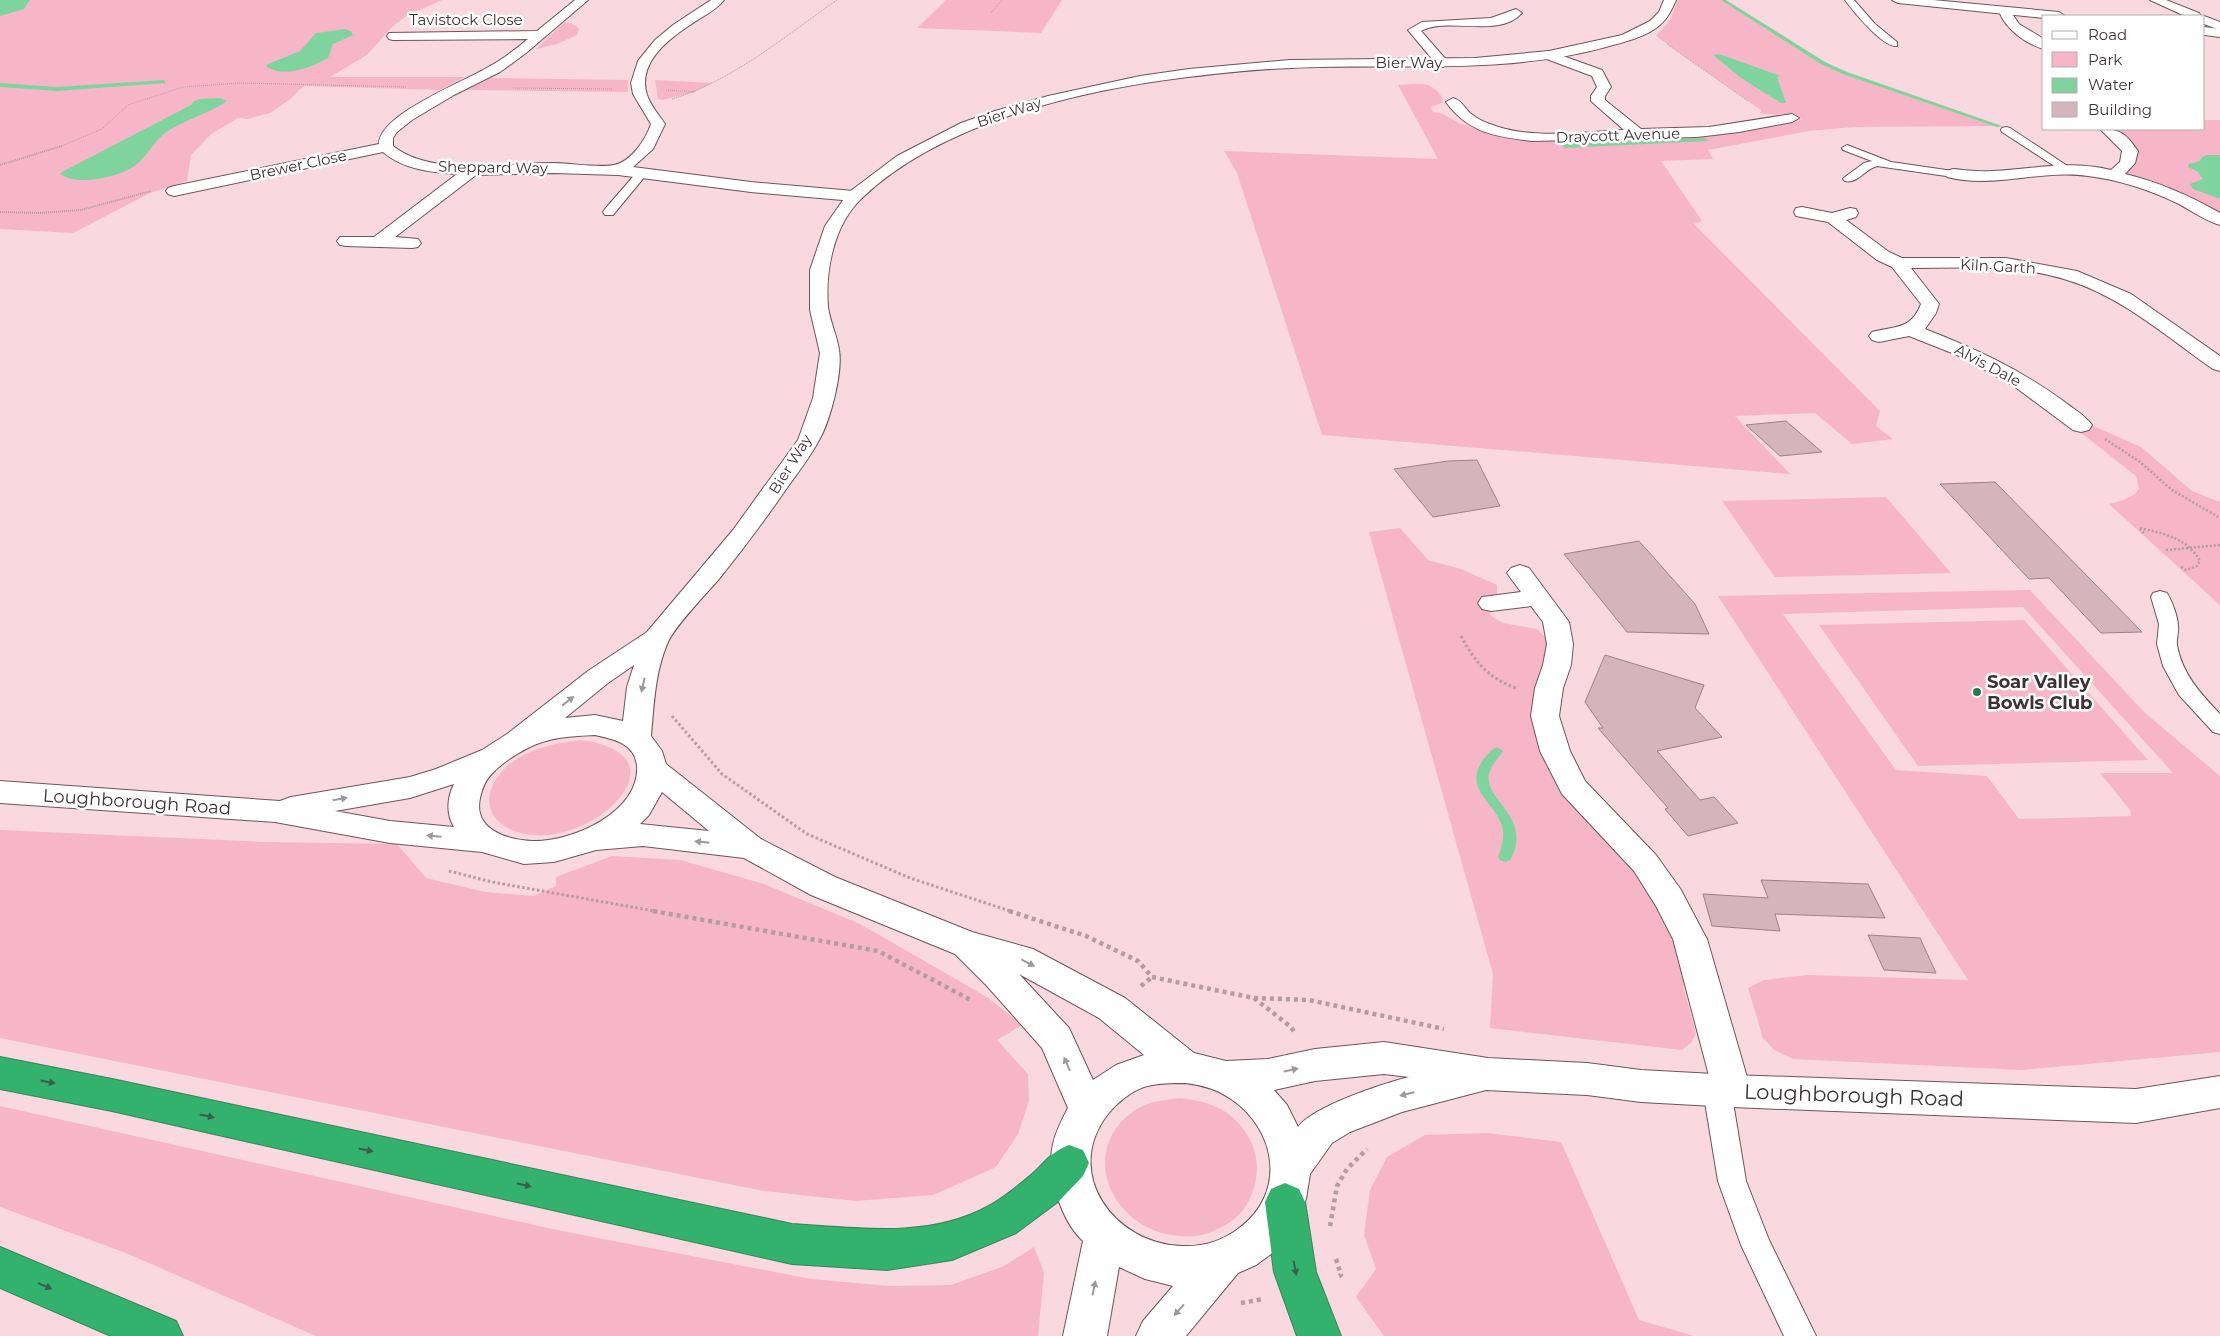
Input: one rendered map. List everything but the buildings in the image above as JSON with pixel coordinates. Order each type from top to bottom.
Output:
[{"type":"highway","points":[[0,1073],[112,1095],[792,1244],[887,1250],[952,1241],[1002,1220],[1045,1188],[1069,1163]]},
{"type":"highway","points":[[1289,1185],[1295,1272],[1319,1336]]},
{"type":"highway","points":[[0,1267],[161,1336]]},
{"type":"street","points":[[386,147],[386,138],[391,129],[407,116],[495,69],[522,50],[582,0]]},
{"type":"street","points":[[618,170],[637,159],[654,138],[658,124],[644,104],[639,90],[640,71],[649,55],[665,37],[718,0]]},
{"type":"street","name":"Bier Way","points":[[505,749],[598,677],[656,638],[742,535],[808,440],[824,398],[830,353],[819,310],[819,270],[833,226],[854,196],[902,159],[966,126],[1038,102],[1092,89],[1189,72],[1337,62],[1443,63],[1549,55],[1594,47],[1641,32],[1660,19],[1670,0]]},
{"type":"street","points":[[1898,0],[2048,15]]},
{"type":"street","points":[[2156,0],[2193,15]]},
{"type":"street","points":[[2006,11],[2007,19],[2014,27],[2042,44]]},
{"type":"street","points":[[1443,63],[1414,30],[1417,27],[1430,24],[1486,23],[1513,16],[1528,22]]},
{"type":"street","points":[[2205,20],[2220,26]]},
{"type":"street","points":[[2205,31],[2220,33]]},
{"type":"street","name":"Tavistock Close","points":[[392,36],[539,35]]},
{"type":"street","points":[[1549,55],[1596,74],[1602,80],[1604,87],[1598,96],[1598,101],[1638,134]]},
{"type":"street","name":"Draycott Avenue","points":[[1451,107],[1484,126],[1530,136],[1559,137],[1722,130],[1792,118]]},
{"type":"street","points":[[1760,115],[1775,121]]},
{"type":"street","points":[[2108,130],[2124,142],[2130,151],[2127,163],[2115,175]]},
{"type":"street","name":"Sheppard Way","points":[[386,147],[398,157],[412,163],[435,168],[472,170],[553,168],[618,170],[743,186],[854,196]]},
{"type":"street","name":"Brewer Close","points":[[174,191],[206,179],[386,147]]},
{"type":"street","points":[[1953,174],[1984,176],[2022,171],[2066,169],[2115,175],[2146,184],[2182,199],[2220,220]]},
{"type":"street","points":[[378,242],[472,170]]},
{"type":"street","points":[[1984,176],[1997,186]]},
{"type":"street","points":[[1802,212],[1833,218],[1883,256],[1899,262],[1904,272],[1923,291],[1930,304],[1927,315],[1920,324],[1910,330],[1879,336]]},
{"type":"street","points":[[1833,218],[1854,212]]},
{"type":"street","points":[[346,240],[412,244]]},
{"type":"street","name":"Kiln Garth","points":[[1899,262],[2006,263],[2070,275],[2106,288],[2124,298],[2220,364]]},
{"type":"street","name":"Alvis Dale","points":[[1910,330],[2002,369],[2075,414]]},
{"type":"street","points":[[1520,573],[1556,622],[1560,644],[1557,665],[1549,688],[1546,716],[1555,751],[1573,787],[1645,862],[1669,899],[1690,939],[1724,1091]]},
{"type":"street","points":[[1491,603],[1538,598]]},
{"type":"street","name":"Bier Way","points":[[636,739],[641,687],[656,638]]},
{"type":"street","points":[[591,840],[617,825],[637,807],[650,788],[653,769],[649,752],[636,739],[618,730],[595,725],[569,726],[542,732],[505,749],[476,773],[465,792],[462,810],[468,827],[482,841],[504,850],[531,852],[561,849],[591,840],[643,835],[750,847]]},
{"type":"street","name":"Loughborough Road","points":[[275,811],[410,787],[447,776],[505,749]]},
{"type":"street","points":[[653,769],[750,847],[823,886],[965,944],[1021,959],[1112,1008],[1185,1067]]},
{"type":"street","name":"Loughborough Road","points":[[0,792],[275,811],[390,832],[482,841]]},
{"type":"street","points":[[965,944],[999,976],[1056,1039],[1087,1108]]},
{"type":"street","name":"Loughborough Road","points":[[1226,1077],[1268,1075],[1316,1064],[1384,1058],[1488,1074],[1587,1079],[1641,1086],[1724,1091],[2136,1106],[2220,1092]]},
{"type":"street","points":[[1223,1260],[1192,1267],[1160,1264],[1130,1254],[1104,1237],[1085,1215],[1073,1190],[1069,1163],[1074,1134],[1087,1108],[1107,1090],[1130,1076],[1157,1068],[1185,1067],[1206,1070],[1226,1077],[1252,1092],[1272,1113],[1286,1139],[1289,1185]]},
{"type":"street","name":"Loughborough Road","points":[[1223,1260],[1251,1247],[1272,1227],[1289,1185],[1318,1131],[1336,1120],[1399,1096],[1488,1074]]},
{"type":"street","points":[[1085,1336],[1104,1237]]},
{"type":"street","points":[[1158,1336],[1223,1260]]},
{"type":"lane","points":[[1849,0],[1872,26],[1894,44]]},
{"type":"lane","points":[[2006,130],[2066,169]]},
{"type":"lane","points":[[1847,148],[1890,163],[1930,172],[1953,174]]},
{"type":"lane","points":[[1849,179],[1868,165],[1890,163]]},
{"type":"lane","points":[[609,212],[642,173]]},
{"type":"lane","points":[[2160,597],[2168,624],[2167,644],[2173,666],[2186,690],[2220,727]]},
{"type":"lane","points":[[1724,1091],[1732,1181],[1756,1244],[1800,1336]]},
{"type":"path","points":[[644,104],[695,92],[721,80],[837,0]]},
{"type":"path","points":[[991,13],[1002,0]]},
{"type":"path","points":[[1641,32],[1656,36],[1761,110],[1760,115]]},
{"type":"path","points":[[0,165],[84,138],[102,129],[128,105],[152,96],[192,86],[240,83],[695,92]]},
{"type":"path","points":[[0,212],[39,214],[70,212],[111,203],[153,190],[165,189],[174,191]]},
{"type":"path","points":[[2075,414],[2140,462],[2172,490],[2220,518]]},
{"type":"path","points":[[2144,533],[2139,528],[2167,535],[2182,542],[2197,554],[2200,561],[2197,566],[2186,570],[2180,566]]},
{"type":"path","points":[[2166,550],[2220,545]]},
{"type":"path","points":[[1461,636],[1481,670],[1512,687],[1548,695]]},
{"type":"path","points":[[669,708],[671,715],[722,774],[807,834],[910,878],[1086,936],[1138,961],[1152,977],[1254,998]]},
{"type":"path","points":[[447,870],[492,882],[878,950],[972,1001]]},
{"type":"green space","points":[[13,0],[442,0],[408,15],[393,26],[367,55],[330,77],[465,77],[440,90],[305,86],[292,98],[270,113],[248,119],[238,118],[211,134],[191,155],[187,181],[150,193],[73,233],[0,229],[0,8],[14,4]]},
{"type":"green space","points":[[946,0],[1062,0],[1041,33],[917,28]]},
{"type":"green space","points":[[1678,0],[1723,0],[1823,63],[1845,73],[1999,126],[1854,127],[1809,131],[1708,150],[1713,159],[1661,161],[1702,221],[1694,224],[1880,411],[1876,426],[1893,439],[1852,444],[1815,413],[1735,416],[1790,474],[1322,435],[1237,173],[1224,151],[1438,159],[1398,85],[1412,84],[1424,84],[1434,88],[1443,99],[1442,103],[1431,107],[1433,112],[1443,114],[1459,123],[1492,134],[1533,140],[1714,135],[1802,119],[1792,116],[1760,113],[1761,110],[1656,36],[1670,20]]},
{"type":"green space","points":[[565,22],[575,25],[579,29],[577,35],[557,44],[536,49]]},
{"type":"green space","points":[[491,78],[628,80],[628,92],[467,90]]},
{"type":"green space","points":[[655,80],[713,83],[692,93],[662,100],[658,99]]},
{"type":"green space","points":[[2205,120],[2220,120],[2220,220],[2115,175],[2127,163],[2124,142],[2108,130],[2205,130]]},
{"type":"green space","points":[[2084,422],[2141,447],[2192,491],[2220,502],[2220,605],[2109,504],[2124,500],[2135,494],[2139,489],[2136,476],[2071,425]]},
{"type":"green space","points":[[1886,497],[1951,573],[1775,577],[1722,501]]},
{"type":"green space","points":[[1400,528],[1428,560],[1461,569],[1497,585],[1497,593],[1489,608],[1491,616],[1503,623],[1537,629],[1551,643],[1540,688],[1610,843],[1669,914],[1698,986],[1683,985],[1696,1034],[1691,1043],[1682,1050],[1490,1028],[1493,974],[1369,532]]},
{"type":"green space","points":[[2030,590],[2145,713],[2220,776],[2220,1052],[2021,1070],[1793,1059],[1774,1050],[1763,1038],[1748,988],[1764,980],[1807,975],[1968,980],[1718,596]],"holes":[[[2023,607],[2173,773],[2100,773],[2130,810],[2131,816],[2019,819],[1987,776],[1896,770],[1783,614]]]},
{"type":"green space","name":"Soar Valley Bowls Club","points":[[2024,620],[2148,760],[1918,766],[1819,625]]},
{"type":"green space","points":[[580,740],[611,748],[627,761],[630,777],[622,794],[607,811],[585,824],[561,833],[535,835],[517,832],[503,825],[494,816],[490,805],[490,794],[495,781],[504,769],[518,758],[540,748]]},
{"type":"green space","points":[[0,830],[265,842],[397,844],[426,878],[485,892],[534,896],[556,886],[556,877],[612,856],[680,860],[764,884],[860,924],[987,997],[1022,1025],[997,1040],[1028,1074],[1029,1101],[1018,1134],[996,1167],[933,1195],[855,1201],[764,1191],[0,1038]]},
{"type":"green space","points":[[1180,1098],[1210,1104],[1227,1113],[1246,1132],[1256,1155],[1256,1180],[1246,1206],[1231,1222],[1206,1234],[1195,1236],[1166,1234],[1145,1226],[1128,1214],[1116,1198],[1108,1180],[1105,1161],[1109,1142],[1119,1124],[1142,1106],[1163,1100]]},
{"type":"green space","points":[[0,1106],[557,1230],[811,1279],[890,1286],[951,1285],[1002,1267],[1034,1247],[1044,1272],[1038,1336],[316,1336],[126,1253],[0,1207]]},
{"type":"green space","points":[[1487,1133],[1561,1142],[1639,1320],[1694,1336],[1384,1336],[1356,1297],[1376,1269],[1364,1235],[1370,1190],[1387,1157],[1425,1135]]},
{"type":"water","points":[[346,29],[352,32],[352,35],[356,34],[333,44],[328,58],[322,61],[306,68],[289,72],[280,72],[266,66],[300,51],[316,33]]},
{"type":"water","points":[[1719,54],[1781,76],[1777,77],[1786,103],[1781,103],[1741,78],[1713,55]]},
{"type":"water","points":[[220,98],[227,101],[168,131],[130,169],[111,176],[88,180],[77,180],[60,174],[191,105],[194,101]]},
{"type":"water","points":[[2206,155],[2220,155],[2220,199],[2193,189],[2190,184],[2203,179],[2197,171],[2188,167],[2189,164],[2200,161]]},
{"type":"waterway","points":[[0,8],[14,3],[16,0]]},
{"type":"waterway","points":[[1723,0],[1823,63],[1845,73],[1999,126]]},
{"type":"waterway","points":[[0,85],[57,89],[164,82]]},
{"type":"waterway","points":[[1565,146],[1705,140]]},
{"type":"waterway","points":[[1497,751],[1487,764],[1482,775],[1482,784],[1503,815],[1508,826],[1509,842],[1505,857]]},
{"type":"place","name":"Soar Valley Bowls Club","points":[[1977,692]]}]
